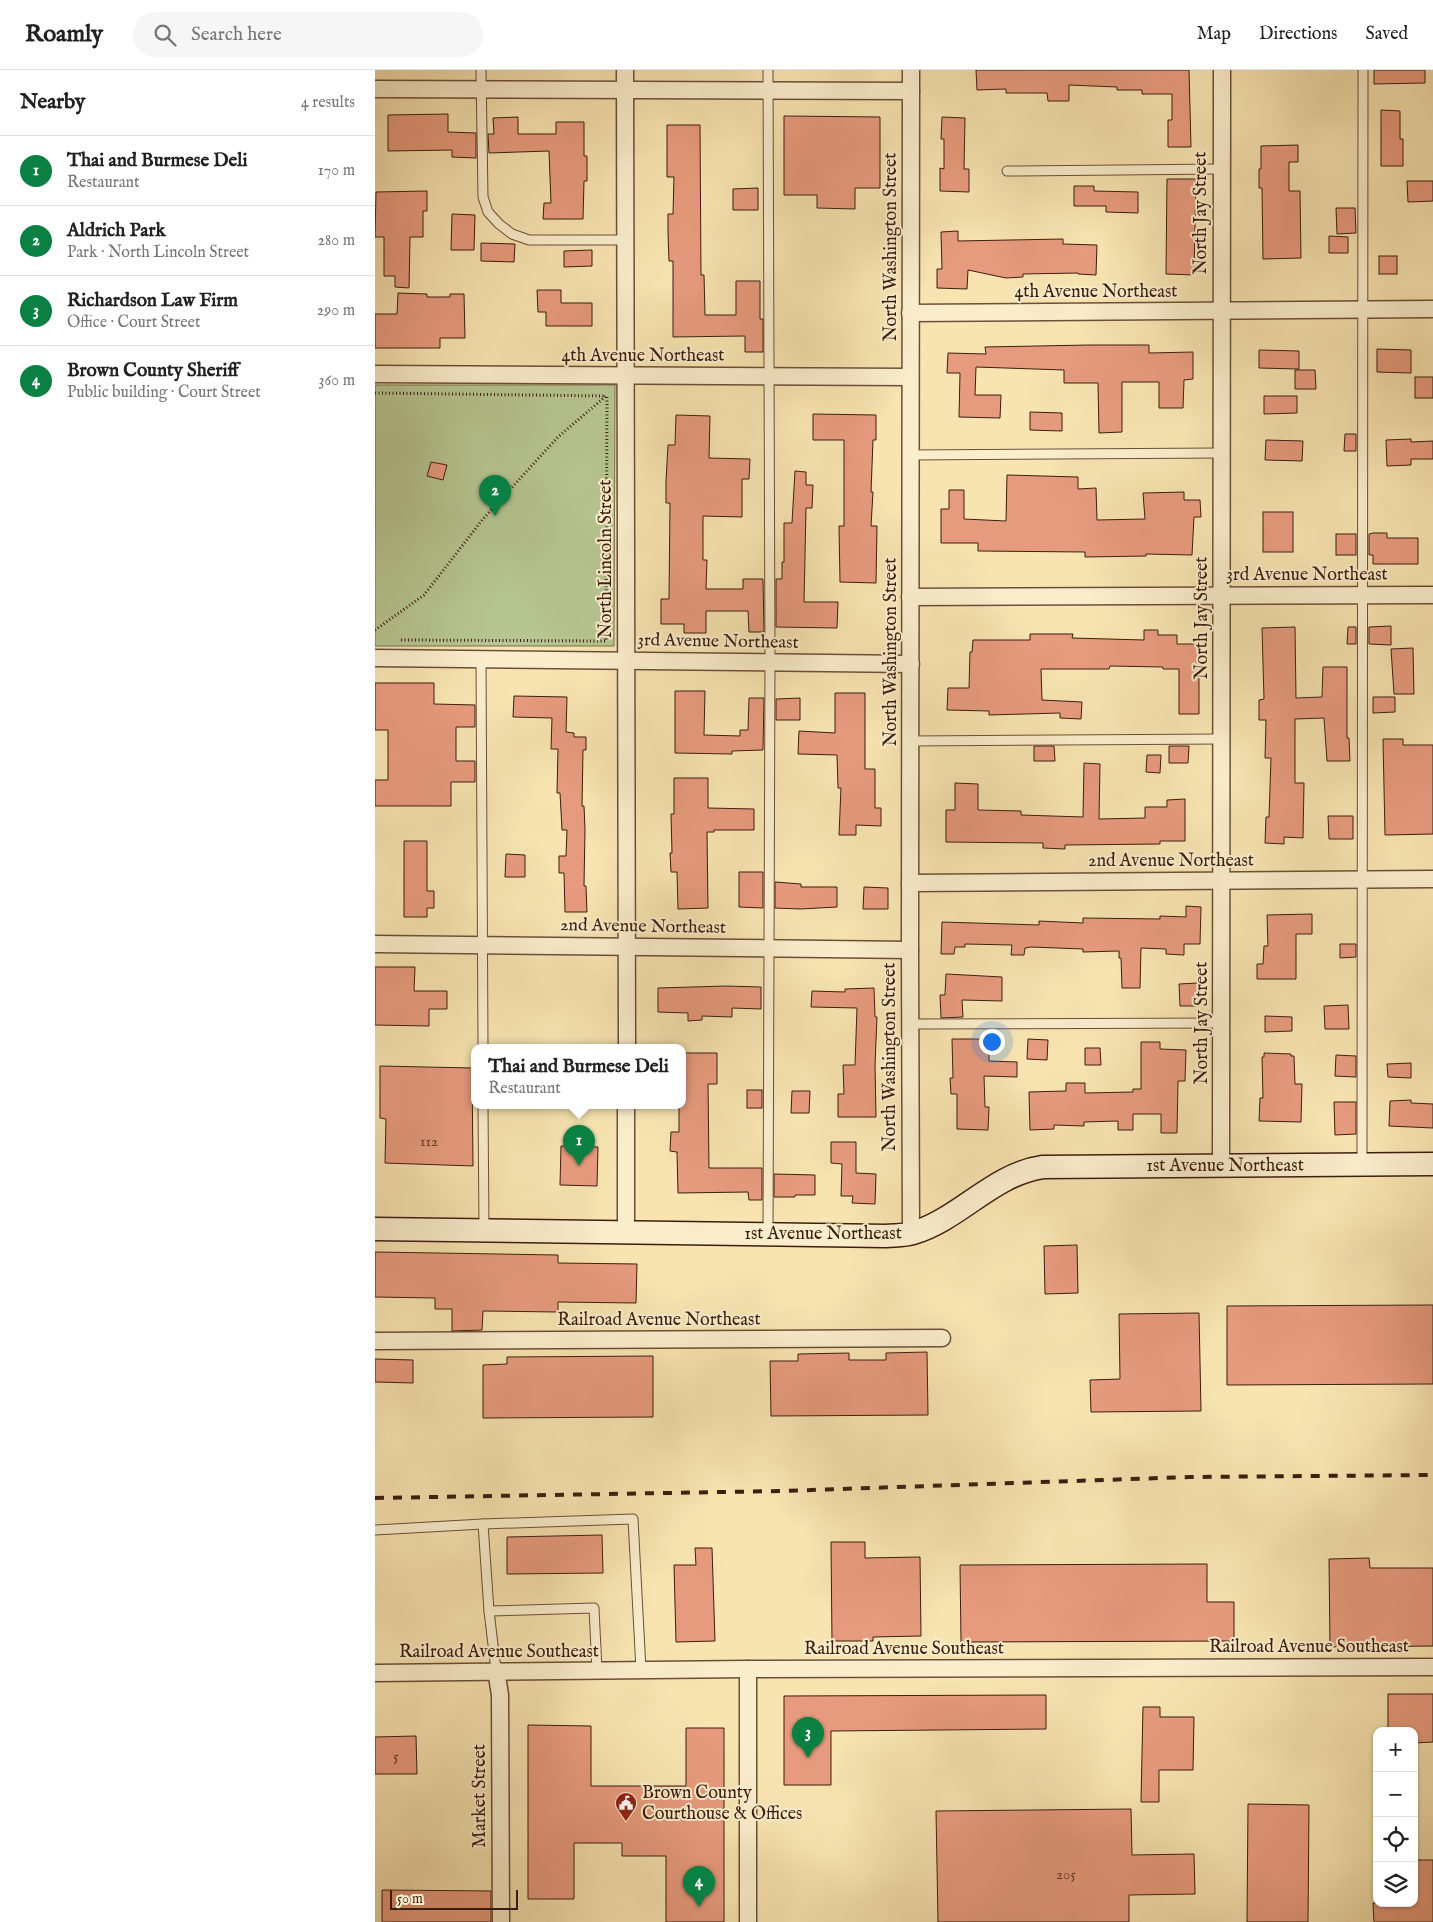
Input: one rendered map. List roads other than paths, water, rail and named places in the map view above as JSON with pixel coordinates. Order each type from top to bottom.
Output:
[{"type":"street","name":"North Lincoln Street","points":[[625,70],[627,1044]]},
{"type":"street","name":"North Washington Street","points":[[911,70],[911,1234]]},
{"type":"street","name":"North Jay Street","points":[[1221,1166],[1222,70]]},
{"type":"street","points":[[375,89],[911,91]]},
{"type":"street","name":"4th Avenue Northeast","points":[[910,313],[1433,308]]},
{"type":"street","name":"4th Avenue Northeast","points":[[375,374],[910,378]]},
{"type":"street","name":"3rd Avenue Northeast","points":[[911,597],[1433,595]]},
{"type":"street","name":"3rd Avenue Northeast","points":[[375,658],[911,664]]},
{"type":"street","name":"2nd Avenue Northeast","points":[[910,883],[1433,880]]},
{"type":"street","name":"2nd Avenue Northeast","points":[[375,944],[910,950]]},
{"type":"street","points":[[626,1109],[626,1233]]},
{"type":"street","name":"1st Avenue Northeast","points":[[375,1229],[886,1236],[911,1234],[948,1217],[1013,1175],[1027,1169],[1043,1167],[1433,1164]]},
{"type":"street","name":"Railroad Avenue Northeast","points":[[375,1341],[942,1338]]},
{"type":"street","name":"Railroad Avenue Southeast","points":[[375,1672],[1433,1667]]},
{"type":"street","points":[[748,1669],[748,1922]]},
{"type":"street","name":"Market Street","points":[[496,1670],[499,1696],[501,1922]]},
{"type":"lane","points":[[481,70],[483,197],[488,212],[512,234],[529,240],[625,240]]},
{"type":"lane","points":[[768,70],[770,377],[768,1234]]},
{"type":"lane","points":[[1362,1165],[1363,70]]},
{"type":"lane","points":[[1007,171],[1222,169]]},
{"type":"lane","points":[[911,456],[1221,453]]},
{"type":"lane","points":[[481,658],[483,1044]]},
{"type":"lane","points":[[911,741],[1222,739]]},
{"type":"lane","points":[[910,1024],[1222,1023]]},
{"type":"lane","points":[[483,1109],[484,1231]]},
{"type":"lane","points":[[375,1530],[633,1519],[641,1670]]},
{"type":"lane","points":[[483,1524],[489,1611],[496,1670]]},
{"type":"lane","points":[[489,1611],[594,1608],[597,1671]]},
{"type":"railway","points":[[375,1498],[782,1491],[1190,1477],[1433,1475]]},
{"type":"place","name":"Aldrich Park","points":[[495,516]]},
{"type":"place","name":"Thai and Burmese Deli","points":[[579,1166]]},
{"type":"place","name":"Richardson Law Firm","points":[[808,1758]]},
{"type":"place","name":"Brown County Courthouse & Offices","points":[[626,1822]]},
{"type":"place","name":"Brown County Sheriff","points":[[699,1907]]}]
